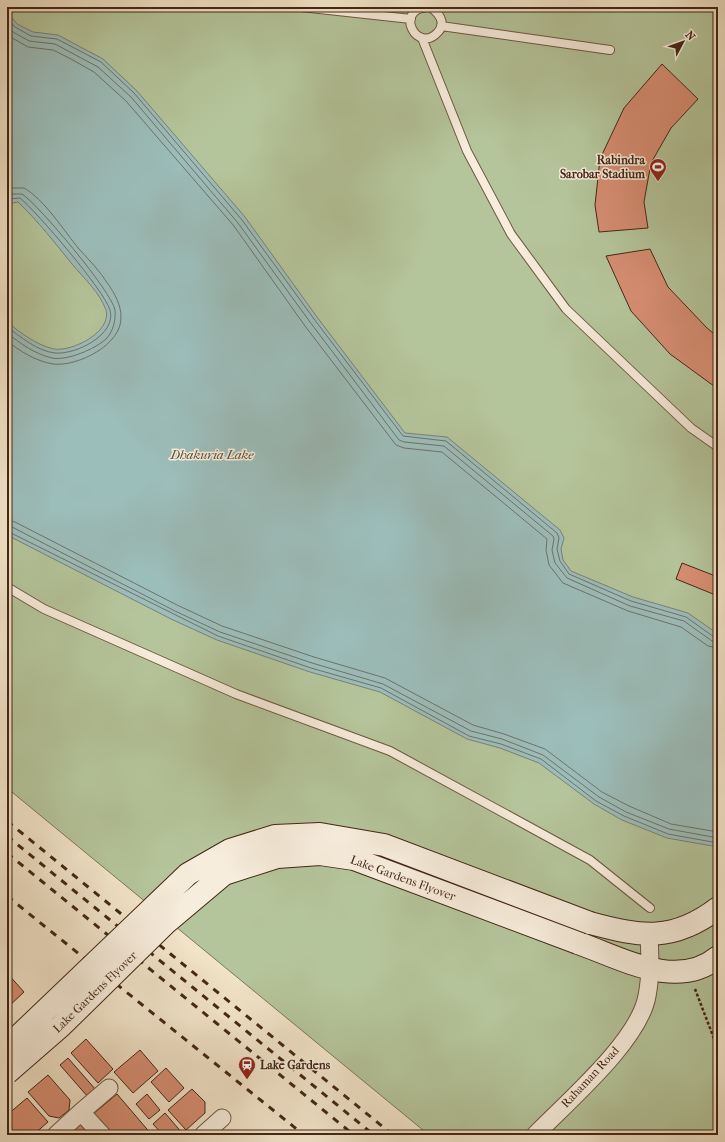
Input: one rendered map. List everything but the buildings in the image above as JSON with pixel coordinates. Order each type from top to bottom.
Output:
[{"type":"main road","name":"Lake Gardens Flyover","points":[[7,1046],[188,874],[230,850],[274,836],[320,834],[384,845],[590,923],[649,935]]},
{"type":"main road","name":"Lake Gardens Flyover","points":[[7,1073],[62,1026],[167,922],[224,874],[277,857],[320,854],[354,859],[578,943],[651,968],[668,972],[690,972]]},
{"type":"main road","points":[[649,935],[686,928],[703,920],[718,908]]},
{"type":"main road","points":[[690,972],[710,964],[718,957]]},
{"type":"street","name":"Rahaman Road","points":[[534,1135],[610,1059],[641,1017],[647,997],[651,968],[649,935]]},
{"type":"street","points":[[56,1135],[109,1088]]},
{"type":"street","points":[[81,1112],[102,1135]]},
{"type":"street","points":[[203,1135],[222,1118]]},
{"type":"lane","points":[[301,7],[411,19]]},
{"type":"lane","points":[[422,7],[429,7],[438,12],[442,21],[440,31],[432,38],[422,38],[413,33],[410,23],[412,14],[422,7]]},
{"type":"lane","points":[[441,26],[610,50]]},
{"type":"lane","points":[[422,38],[467,151],[511,234],[566,309],[691,428],[718,447]]},
{"type":"lane","points":[[7,587],[44,609],[236,694],[390,751],[590,860],[650,908]]},
{"type":"path","points":[[690,972],[699,1001],[718,1049]]},
{"type":"green space","points":[[7,7],[718,7],[718,1135],[429,1135],[7,788]]},
{"type":"water","name":"Dhakuria Lake","points":[[7,12],[17,24],[33,32],[58,35],[103,59],[137,91],[245,217],[317,317],[405,433],[447,437],[560,530],[564,538],[561,549],[563,560],[571,571],[633,597],[688,613],[718,634],[718,847],[667,838],[622,820],[594,804],[539,763],[500,748],[467,739],[380,692],[310,672],[217,640],[171,619],[7,535],[7,322],[41,345],[54,349],[62,349],[80,344],[97,333],[103,326],[106,318],[106,310],[96,292],[25,209],[18,202],[7,204]]},
{"type":"railway","points":[[7,821],[393,1135]]},
{"type":"railway","points":[[7,836],[374,1135]]},
{"type":"railway","points":[[7,853],[354,1135]]},
{"type":"railway","points":[[7,896],[304,1135]]},
{"type":"place","name":"Rabindra Sarobar Stadium","points":[[658,182]]},
{"type":"place","name":"Lake Gardens","points":[[247,1080]]}]
